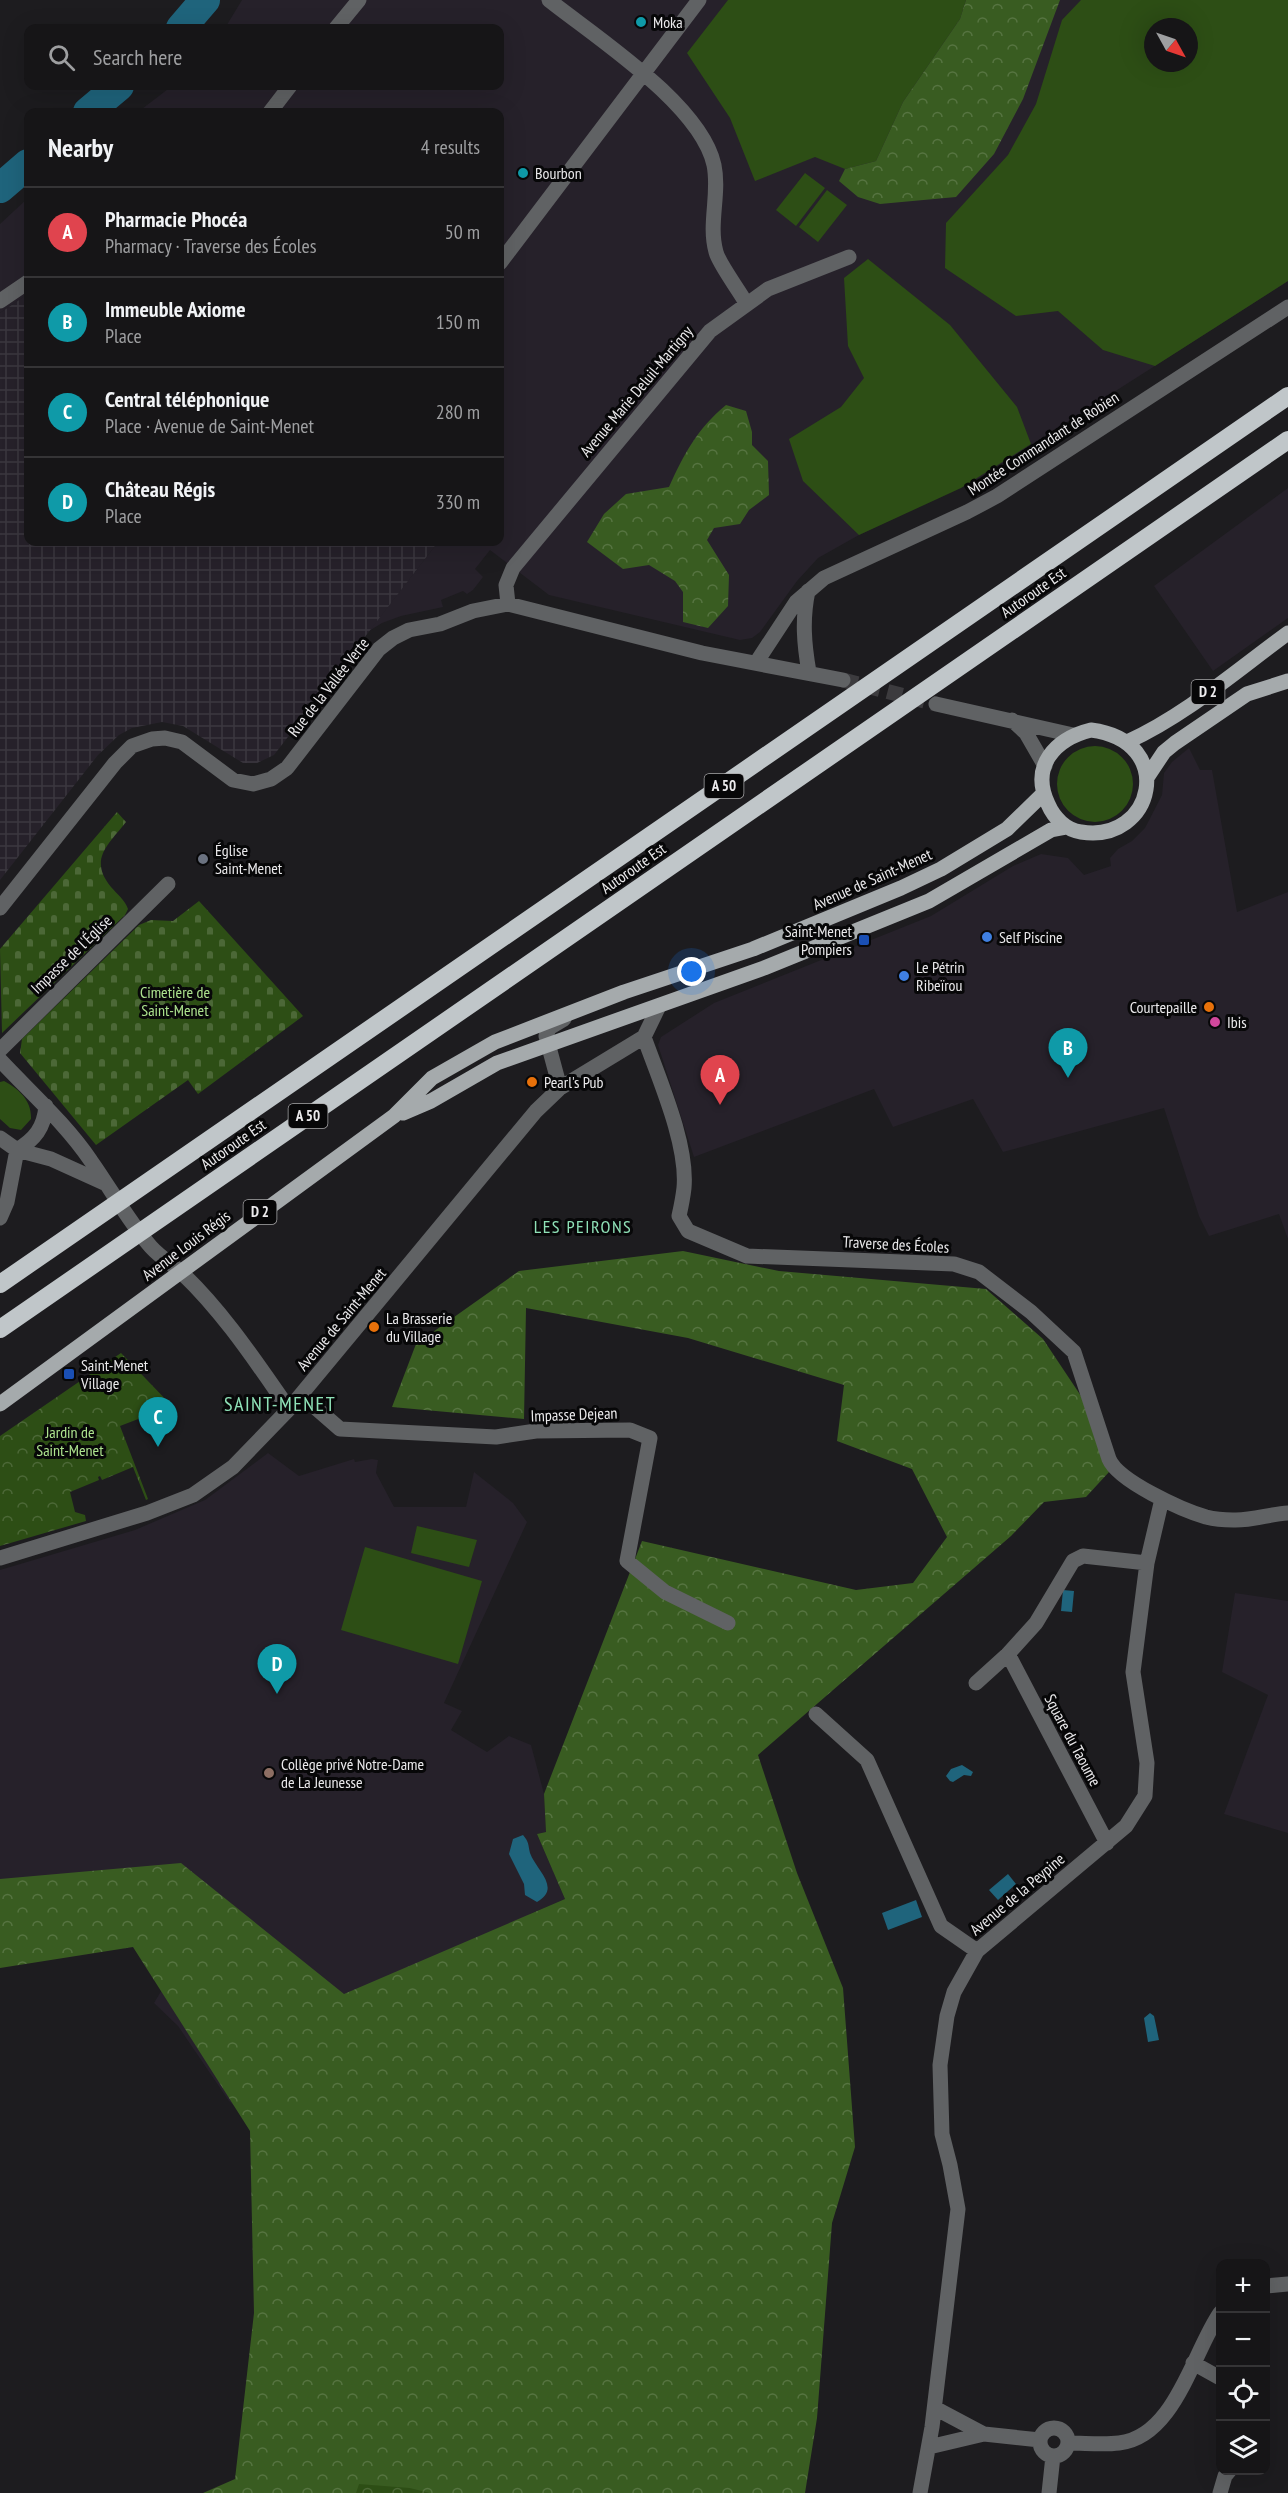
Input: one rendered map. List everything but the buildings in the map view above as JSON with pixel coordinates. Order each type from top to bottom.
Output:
[{"type":"highway","name":"Autoroute Est","points":[[0,1284],[1288,396]]},
{"type":"highway","name":"Autoroute Est","points":[[0,1329],[1288,440]]},
{"type":"main road","name":"D 2","points":[[1127,742],[1160,726],[1184,710],[1287,634]]},
{"type":"main road","name":"D 2","points":[[1148,776],[1164,752],[1247,694],[1288,681]]},
{"type":"main road","points":[[1264,688],[1288,687]]},
{"type":"main road","points":[[1091,730],[1110,733],[1127,742],[1139,757],[1148,776],[1144,796],[1135,815],[1119,828],[1089,834],[1067,827],[1052,813],[1043,794],[1042,780],[1051,753],[1060,742],[1073,735],[1091,730]]},
{"type":"main road","name":"Avenue de Saint-Menet","points":[[577,1011],[624,992],[753,949],[901,888],[941,869],[998,834],[1043,794]]},
{"type":"main road","name":"D 2","points":[[548,1045],[764,968],[929,901],[1051,830],[1067,827]]},
{"type":"main road","name":"Avenue Louis Régis","points":[[0,1404],[394,1116],[432,1078],[495,1042],[577,1011]]},
{"type":"main road","name":"Avenue Louis Régis","points":[[394,1116],[430,1101],[497,1063],[548,1045]]},
{"type":"street","points":[[339,24],[360,0]]},
{"type":"street","points":[[549,0],[672,99],[704,139],[714,164],[717,186],[714,222],[716,252],[746,303]]},
{"type":"street","points":[[504,258],[699,0]]},
{"type":"street","points":[[273,108],[288,90]]},
{"type":"street","name":"Avenue Marie Deluil-Martigny","points":[[508,604],[506,585],[513,568],[710,331],[768,289],[849,257]]},
{"type":"street","points":[[0,301],[24,285]]},
{"type":"street","name":"Montée Commandant de Robien","points":[[756,663],[796,602],[824,578],[997,496],[1288,307]]},
{"type":"street","points":[[808,591],[804,614],[804,634],[809,672]]},
{"type":"street","name":"Rue de la Vallée Verte","points":[[0,908],[115,763],[132,746],[152,738],[182,742],[233,780],[253,784],[271,778],[287,768],[379,649],[393,638],[409,630],[440,624],[473,611],[508,604],[691,650],[843,680]]},
{"type":"street","points":[[936,704],[1073,735]]},
{"type":"street","points":[[1012,720],[1026,733],[1045,766]]},
{"type":"street","name":"Impasse de l'Église","points":[[0,1050],[168,884]]},
{"type":"street","points":[[644,1037],[659,1006]]},
{"type":"street","name":"Avenue de Saint-Menet","points":[[548,1045],[546,1036],[549,1028],[577,1011]]},
{"type":"street","name":"Avenue de Saint-Menet","points":[[0,1558],[103,1528],[193,1495],[233,1467],[301,1395],[536,1111],[560,1088],[644,1037]]},
{"type":"street","name":"Traverse des Écoles","points":[[644,1037],[669,1108],[681,1154],[684,1187],[679,1216],[688,1231],[747,1256],[954,1264],[979,1272],[1031,1312],[1074,1352],[1113,1468],[1121,1476],[1162,1499],[1207,1518],[1236,1521],[1288,1513]]},
{"type":"street","points":[[548,1045],[560,1088]]},
{"type":"street","points":[[0,1060],[46,1106],[91,1161],[150,1246],[166,1263],[181,1272],[234,1331],[289,1409]]},
{"type":"street","points":[[0,1218],[7,1202],[17,1150],[29,1143],[39,1132],[45,1121],[46,1106]]},
{"type":"street","points":[[0,1138],[17,1150],[51,1160],[107,1186]]},
{"type":"street","name":"Impasse Dejean","points":[[301,1395],[340,1430],[496,1437],[536,1431],[630,1430],[650,1438],[627,1562],[665,1592],[728,1623]]},
{"type":"street","name":"Avenue de la Peypine","points":[[920,2493],[932,2427],[958,2210],[942,2134],[940,2065],[947,2016],[954,1992],[977,1951],[1126,1826],[1145,1796],[1147,1763],[1133,1672],[1147,1563],[1162,1499]]},
{"type":"street","points":[[976,1683],[1008,1654],[1036,1623],[1073,1561],[1083,1556],[1147,1563]]},
{"type":"street","name":"Square du Taoume","points":[[1008,1654],[1107,1843]]},
{"type":"street","points":[[816,1714],[867,1760],[941,1926],[977,1951]]},
{"type":"street","points":[[1270,2286],[1288,2284]]},
{"type":"street","points":[[1068,2443],[1121,2444],[1144,2434],[1156,2424],[1174,2402],[1216,2322]]},
{"type":"street","points":[[1193,2363],[1216,2375]]},
{"type":"street","points":[[934,2408],[984,2434]]},
{"type":"street","points":[[1056,2428],[1063,2430],[1068,2436],[1068,2443],[1066,2450],[1053,2456],[1041,2447],[1040,2440],[1043,2433],[1056,2428]]},
{"type":"street","points":[[929,2447],[984,2434],[1040,2440]]},
{"type":"street","points":[[1049,2493],[1053,2456]]},
{"type":"street","points":[[1220,2493],[1226,2475]]},
{"type":"shaded area","points":[[242,0],[1288,0],[1288,281],[979,478],[859,535],[818,558],[797,581],[760,632],[752,638],[740,640],[549,595],[490,550],[475,569],[483,577],[473,590],[467,594],[463,591],[441,600],[443,607],[401,616],[369,631],[435,546],[504,546],[504,108],[143,108],[167,90],[504,90],[504,24],[227,24]]},
{"type":"shaded area","points":[[24,202],[24,297],[0,313],[0,224]]},
{"type":"shaded area","points":[[24,297],[24,546],[435,546],[274,755],[257,763],[243,763],[183,726],[162,722],[132,728],[119,735],[98,755],[0,880],[0,313]]},
{"type":"shaded area","points":[[1288,488],[1288,618],[1213,671],[1154,586]]},
{"type":"shaded area","points":[[1189,748],[1200,770],[1212,770],[1237,912],[1288,892],[1288,1239],[1279,1214],[1209,1236],[1199,1216],[1164,1108],[1003,1152],[973,1099],[893,1127],[874,1089],[694,1157],[658,1045],[661,1037],[714,1003],[931,916],[1013,866],[1041,854],[1068,858],[1084,875],[1111,866],[1110,858],[1118,849],[1132,841],[1145,828],[1162,795],[1164,773],[1172,762]]},
{"type":"shaded area","name":"Collège privé Notre-Dame de La Jeunesse","points":[[268,1453],[299,1476],[354,1459],[355,1462],[378,1460],[376,1473],[394,1507],[466,1507],[474,1472],[513,1503],[527,1522],[444,1703],[462,1711],[451,1730],[487,1752],[509,1736],[531,1745],[544,1794],[546,1832],[537,1834],[565,1899],[530,1914],[246,2117],[229,2101],[178,2026],[154,2003],[166,1983],[150,1945],[0,1939],[0,1570],[135,1530],[205,1500]]},
{"type":"shaded area","points":[[1235,1593],[1288,1601],[1288,1833],[1224,1814],[1268,1695],[1222,1672]]},
{"type":"green space","points":[[728,0],[966,0],[960,19],[903,102],[876,161],[845,169],[815,157],[755,181],[730,118],[687,53]]},
{"type":"green space","points":[[966,0],[1060,0],[1023,99],[994,154],[956,197],[880,204],[858,197],[839,181],[845,169],[876,161],[903,102],[960,19]]},
{"type":"green space","points":[[1081,0],[1288,0],[1288,281],[1155,366],[1103,350],[1058,311],[1016,316],[945,268],[946,223],[1008,155],[1036,104],[1062,20]]},
{"type":"green space","points":[[805,173],[825,188],[796,226],[776,210]]},
{"type":"green space","points":[[827,190],[847,205],[818,242],[799,227]]},
{"type":"green space","points":[[868,259],[950,325],[1017,407],[1031,444],[961,488],[859,535],[803,481],[789,439],[841,407],[864,378],[848,346],[844,278]]},
{"type":"green space","points":[[726,405],[746,411],[752,432],[752,445],[768,461],[769,495],[749,510],[740,524],[714,528],[707,540],[729,575],[728,606],[708,628],[683,622],[683,592],[675,581],[649,565],[623,569],[587,542],[604,514],[626,494],[669,487],[692,443],[707,423]]},
{"type":"green space","points":[[1103,746],[1116,752],[1127,763],[1133,776],[1131,799],[1116,816],[1103,822],[1087,822],[1074,816],[1059,799],[1057,776],[1063,763],[1080,748]]},
{"type":"green space","points":[[117,812],[126,822],[104,852],[101,868],[104,877],[127,906],[125,915],[2,1033],[0,949]]},
{"type":"green space","name":"Cimetière de Saint-Menet","points":[[199,901],[303,1016],[198,1094],[188,1080],[96,1145],[20,1053],[22,1039],[139,925],[151,920],[173,921]]},
{"type":"green space","points":[[4,1081],[15,1088],[27,1101],[31,1119],[21,1130],[10,1128],[0,1119],[0,1082]]},
{"type":"green space","points":[[683,1251],[779,1271],[986,1289],[1043,1339],[1081,1396],[1109,1472],[1086,1497],[1044,1502],[1011,1536],[758,1755],[797,1873],[843,1988],[855,2147],[832,2223],[817,2418],[805,2493],[203,2493],[235,2479],[254,2313],[250,2131],[133,1947],[0,1968],[0,1879],[181,1863],[344,1994],[565,1899],[537,1834],[546,1832],[544,1794],[642,1541],[856,1590],[913,1583],[947,1537],[912,1469],[837,1441],[844,1385],[688,1338],[526,1308],[524,1419],[392,1407],[416,1344],[519,1271]]},
{"type":"green space","name":"Jardin de Saint-Menet","points":[[121,1353],[172,1406],[120,1426],[148,1499],[146,1500],[133,1467],[102,1480],[100,1476],[99,1480],[70,1492],[75,1512],[85,1515],[86,1521],[0,1546],[0,1436]]},
{"type":"green space","points":[[417,1526],[477,1540],[469,1567],[411,1553]]},
{"type":"green space","points":[[365,1547],[482,1581],[458,1664],[341,1630]]},
{"type":"green space","points":[[359,2484],[410,2488],[430,2493],[356,2493]]},
{"type":"water","points":[[1063,1590],[1074,1591],[1072,1612],[1061,1611]]},
{"type":"water","points":[[962,1765],[973,1772],[971,1776],[964,1775],[953,1782],[950,1781],[946,1776],[951,1769]]},
{"type":"water","points":[[523,1835],[547,1885],[544,1897],[537,1902],[525,1895],[524,1884],[509,1854],[513,1839]]},
{"type":"water","points":[[1008,1874],[1016,1884],[998,1900],[989,1890]]},
{"type":"water","points":[[916,1900],[922,1917],[888,1930],[882,1913]]},
{"type":"water","points":[[1150,2013],[1154,2016],[1159,2040],[1148,2042],[1144,2018]]},
{"type":"waterway","points":[[184,24],[205,0]]},
{"type":"waterway","points":[[93,108],[114,90]]},
{"type":"waterway","points":[[0,188],[24,167]]},
{"type":"tunnel","points":[[843,680],[936,704]]},
{"type":"place","name":"Moka","points":[[641,22]]},
{"type":"place","name":"Bourbon","points":[[523,173]]},
{"type":"place","name":"Église Saint-Menet","points":[[203,859]]},
{"type":"place","name":"Self Piscine","points":[[987,937]]},
{"type":"place","name":"Saint-Menet Pompiers","points":[[864,940]]},
{"type":"place","name":"Le Pétrin Ribeïrou","points":[[904,976]]},
{"type":"place","name":"Courtepaille","points":[[1209,1007]]},
{"type":"place","name":"Ibis","points":[[1215,1022]]},
{"type":"place","name":"Immeuble Axiome","points":[[1068,1078]]},
{"type":"place","name":"Pearl's Pub","points":[[532,1082]]},
{"type":"place","name":"Pharmacie Phocéa","points":[[720,1105]]},
{"type":"place","name":"La Brasserie du Village","points":[[374,1327]]},
{"type":"place","name":"Saint-Menet Village","points":[[69,1374]]},
{"type":"place","name":"Central téléphonique","points":[[158,1447]]},
{"type":"place","name":"Château Régis","points":[[277,1694]]},
{"type":"place","name":"Collège privé Notre-Dame de La Jeunesse","points":[[269,1773]]},
{"type":"district","name":"LES PEIRONS","points":[[583,1227]]},
{"type":"district","name":"SAINT-MENET","points":[[280,1404]]}]
